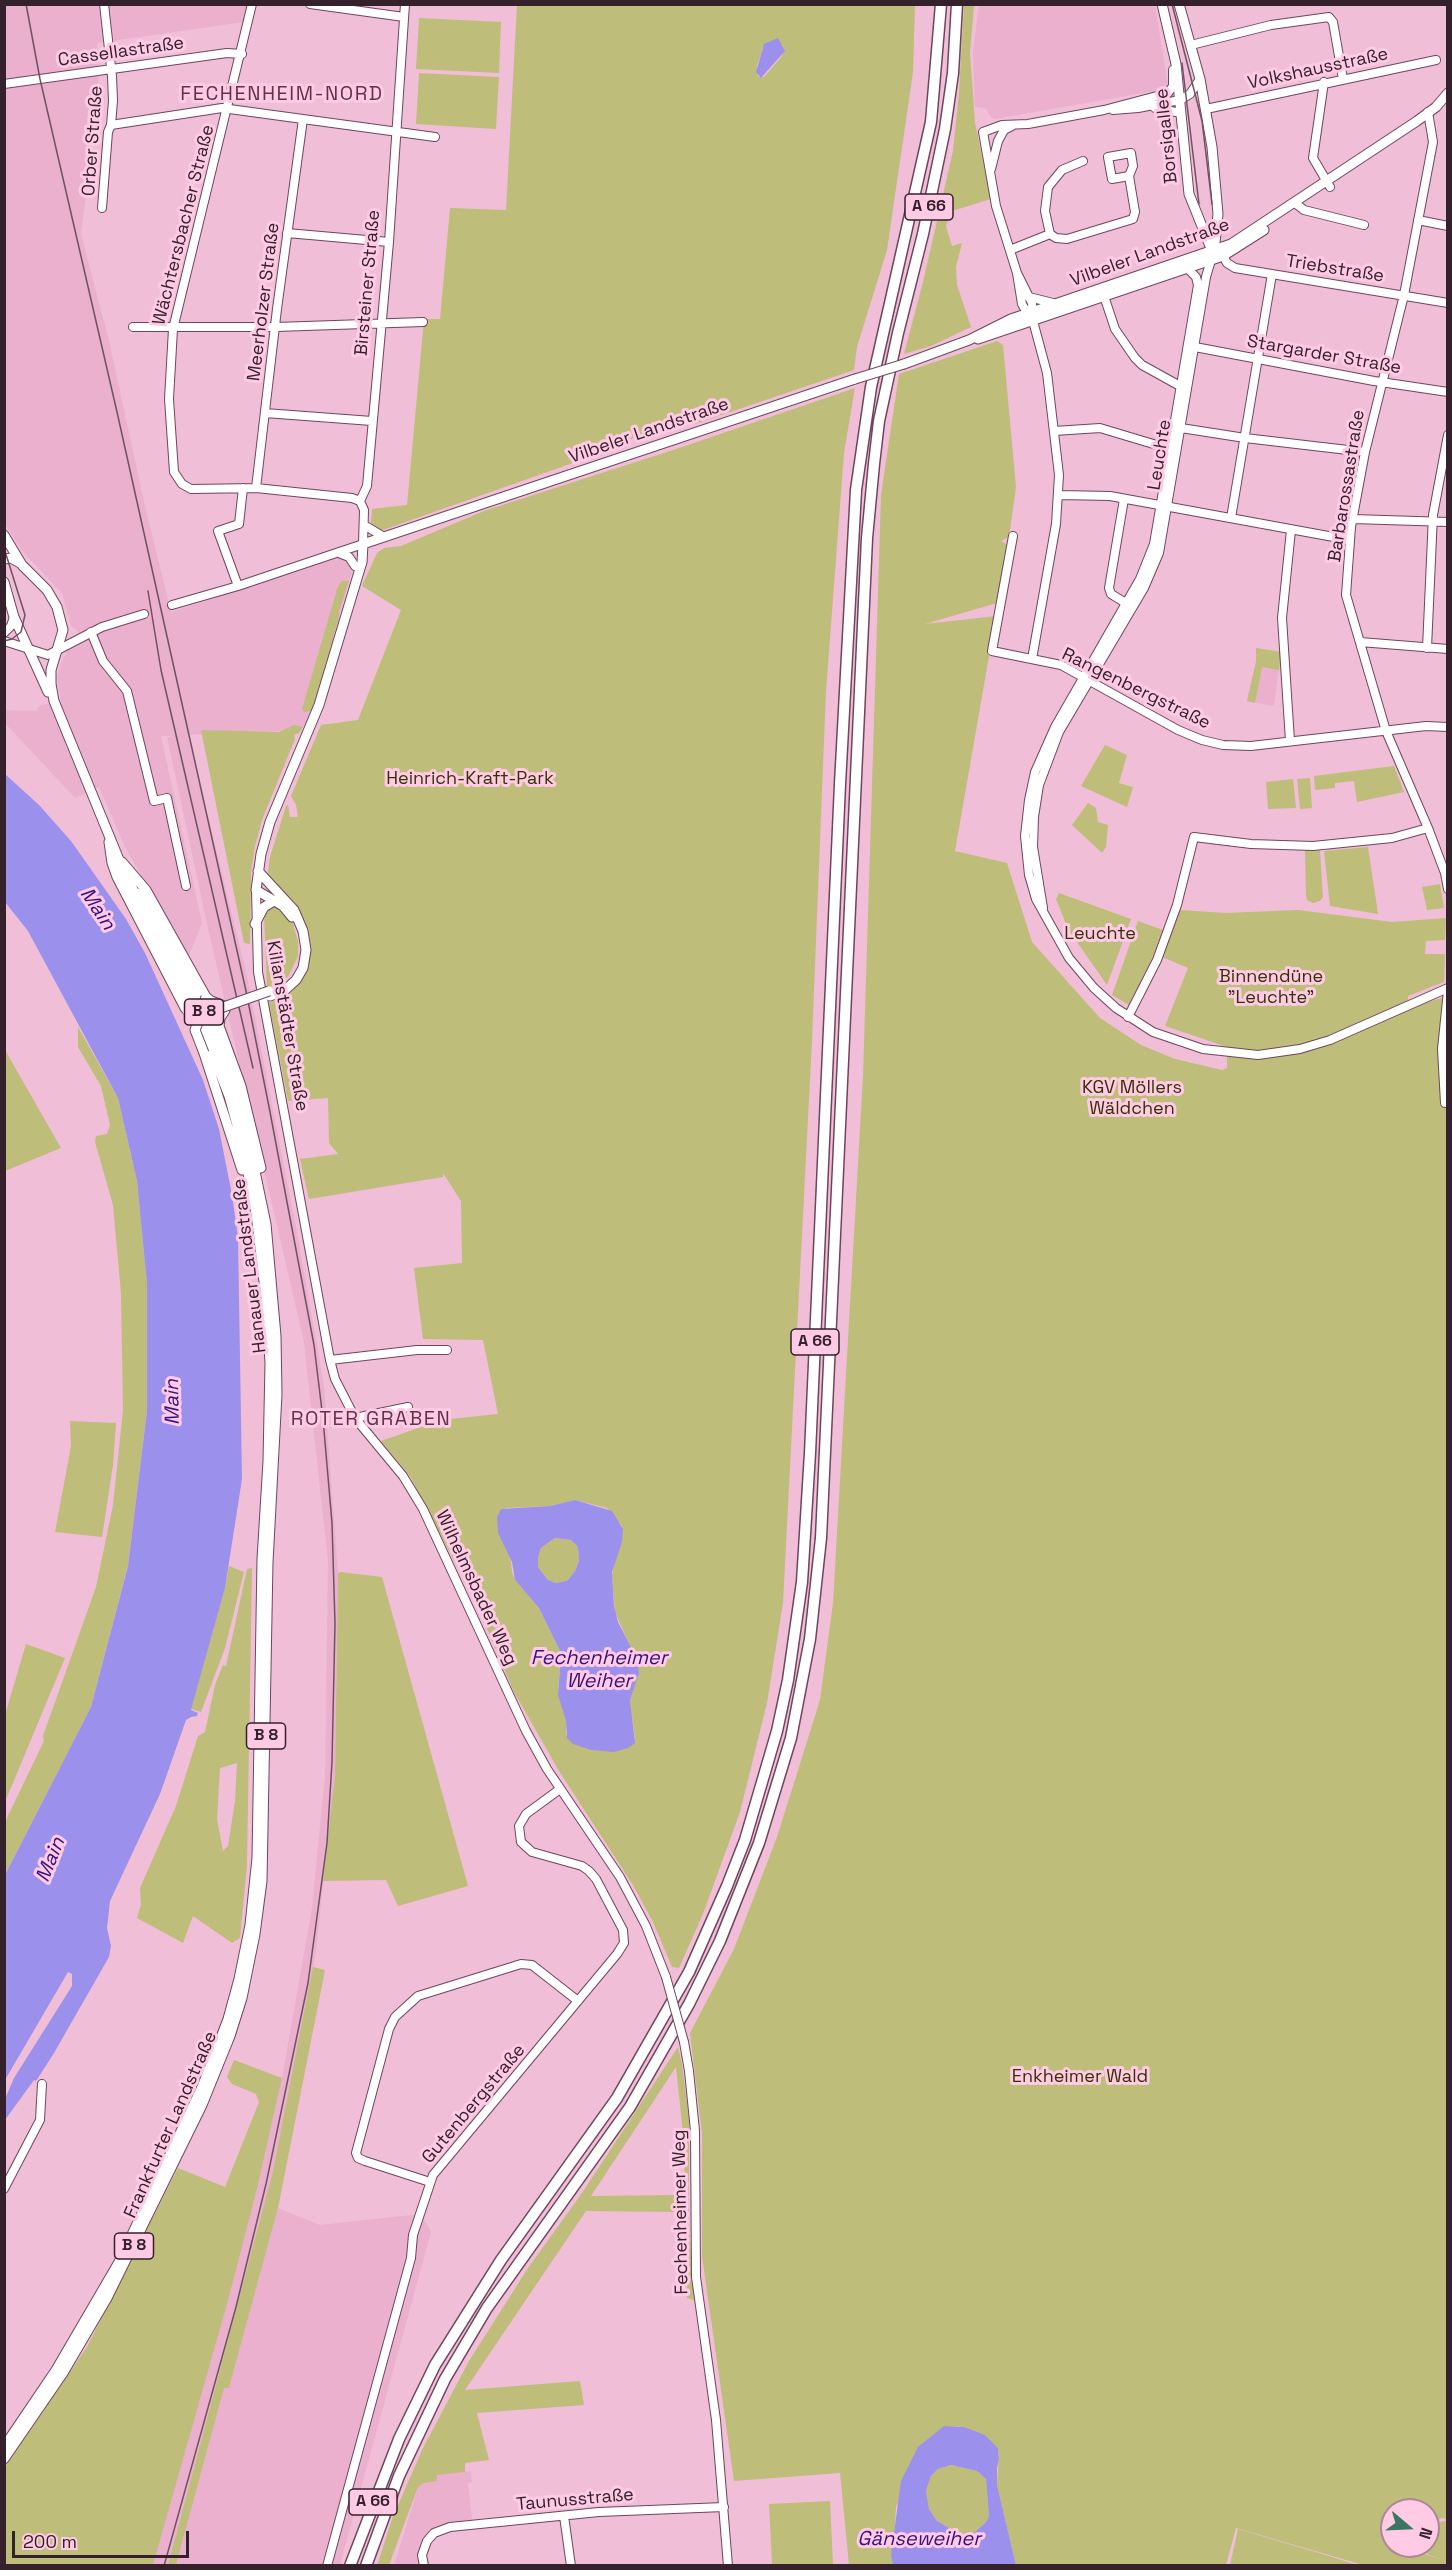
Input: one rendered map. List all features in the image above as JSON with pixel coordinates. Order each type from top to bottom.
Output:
[{"type":"highway","name":"A 66","points":[[350,2565],[399,2439],[435,2364],[501,2260],[590,2138],[689,1972],[745,1840],[763,1784],[782,1711],[796,1635],[802,1582],[810,1453],[839,795],[858,469],[870,387],[931,122],[942,4]]},
{"type":"highway","name":"A 66","points":[[366,2565],[387,2505],[413,2445],[456,2361],[487,2308],[516,2265],[630,2107],[689,2004],[723,1934],[755,1853],[791,1738],[810,1639],[821,1538],[867,549],[874,464],[879,421],[893,353],[945,129],[953,73],[957,4]]},
{"type":"main road","name":"Borsigallee","points":[[1162,4],[1169,30],[1180,100],[1189,194],[1215,255]]},
{"type":"main road","points":[[1179,4],[1200,79],[1215,169],[1218,232],[1215,255]]},
{"type":"main road","name":"Vilbeler Landstraße","points":[[1429,116],[1448,93]]},
{"type":"main road","name":"Vilbeler Landstraße","points":[[363,544],[904,364],[969,340],[1011,319],[1031,316],[1104,296],[1187,268],[1215,255],[1297,205],[1448,103]]},
{"type":"main road","name":"Vilbeler Landstraße","points":[[969,340],[988,337],[1060,303],[1215,255],[1297,205]]},
{"type":"main road","points":[[1218,232],[1229,238],[1240,238]]},
{"type":"main road","points":[[4,535],[22,565],[53,597],[63,625]]},
{"type":"main road","points":[[359,564],[371,548],[384,537]]},
{"type":"main road","name":"Birsteiner Straße","points":[[359,564],[363,544]]},
{"type":"main road","points":[[4,559],[10,558],[22,565]]},
{"type":"main road","name":"Kilianstädter Straße","points":[[256,890],[266,834],[276,804],[319,705],[359,564]]},
{"type":"main road","name":"Hanauer Landstraße","points":[[4,582],[14,617],[54,701],[108,835],[135,895],[195,1006],[218,1062],[242,1143],[256,1214],[266,1299],[270,1364],[268,1461],[261,1559],[256,1870],[248,1938],[232,2019]]},
{"type":"main road","name":"Hanauer Landstraße","points":[[54,701],[50,678],[62,638],[63,625]]},
{"type":"main road","points":[[108,835],[112,863],[132,907],[187,1011],[200,1016],[285,990],[296,980],[303,968],[306,955],[300,922],[290,905],[277,897],[256,890]]},
{"type":"main road","points":[[119,858],[142,883],[206,997],[211,1002],[225,1008]]},
{"type":"main road","name":"Hanauer Landstraße","points":[[119,858],[185,972],[222,1054],[247,1133],[266,1224],[276,1336],[276,1451],[268,1562],[262,1881],[253,1945],[232,2019]]},
{"type":"main road","points":[[258,871],[277,897]]},
{"type":"main road","points":[[255,924],[264,907],[277,897]]},
{"type":"main road","points":[[187,1011],[202,1009],[206,997]]},
{"type":"main road","points":[[225,1008],[219,1026],[248,1110],[262,1175],[266,1224]]},
{"type":"main road","points":[[200,1016],[196,1025],[196,1033],[226,1116],[256,1214]]},
{"type":"main road","name":"Frankfurter Landstraße","points":[[4,2447],[56,2370],[110,2278],[194,2106],[232,2019]]},
{"type":"main road","name":"Frankfurter Landstraße","points":[[4,2459],[63,2373],[122,2270],[202,2105],[232,2019]]},
{"type":"street","name":"Orber Straße","points":[[102,208],[108,132],[111,125],[112,69],[104,4]]},
{"type":"street","name":"Wächtersbacher Straße","points":[[243,488],[196,489],[186,487],[176,476],[171,440],[169,380],[173,329],[242,54],[252,4]]},
{"type":"street","points":[[310,4],[404,17]]},
{"type":"street","name":"Birsteiner Straße","points":[[363,544],[364,507],[360,501],[367,490],[389,242],[405,4]]},
{"type":"street","points":[[1191,45],[1271,25],[1329,17],[1333,22],[1343,79]]},
{"type":"street","points":[[983,132],[1002,126],[1105,110],[1168,93],[1173,86],[1169,30]]},
{"type":"street","name":"Cassellastraße","points":[[4,84],[227,53],[242,54]]},
{"type":"street","name":"Volkshausstraße","points":[[1206,109],[1324,82],[1436,60]]},
{"type":"street","points":[[1138,108],[1180,100],[1190,94],[1200,79]]},
{"type":"street","points":[[1324,82],[1313,158],[1328,184]]},
{"type":"street","points":[[111,125],[228,108],[435,137]]},
{"type":"street","points":[[1105,110],[1138,108],[1173,110],[1181,113]]},
{"type":"street","name":"Barbarossastraße","points":[[1429,116],[1433,142],[1404,295],[1381,380],[1365,453],[1350,540],[1346,596],[1386,730],[1428,828],[1445,873],[1448,890]]},
{"type":"street","name":"Meerholzer Straße","points":[[256,488],[303,119]]},
{"type":"street","points":[[983,132],[994,133],[1013,126]]},
{"type":"street","points":[[990,176],[994,150],[1004,130]]},
{"type":"street","points":[[983,132],[990,176],[1017,273],[1022,304],[1031,316]]},
{"type":"street","points":[[1083,161],[1062,170],[1048,187],[1045,211],[1050,234],[1056,238],[1067,239],[1133,219],[1135,212],[1128,176]]},
{"type":"street","points":[[1297,205],[1364,225]]},
{"type":"street","points":[[1418,220],[1448,226]]},
{"type":"street","points":[[287,233],[389,242]]},
{"type":"street","points":[[1010,250],[1050,234]]},
{"type":"street","name":"Triebstraße","points":[[1215,255],[1235,268],[1448,303]]},
{"type":"street","name":"Leuchte","points":[[1215,255],[1200,295],[1180,386],[1156,560],[1086,679],[1059,732],[1047,760],[1030,816],[1033,856],[1044,912],[1059,943],[1094,988],[1128,1017],[1167,1038],[1203,1049],[1242,1054],[1275,1053],[1300,1049],[1330,1040],[1448,989]]},
{"type":"street","name":"Leuchte","points":[[1164,506],[1195,347],[1200,295],[1198,279],[1187,268]]},
{"type":"street","points":[[1017,273],[1029,297],[1031,316],[1047,373],[1060,495],[1032,659]]},
{"type":"street","points":[[1231,518],[1272,274]]},
{"type":"street","points":[[1104,296],[1115,329],[1135,357],[1142,365],[1180,386]]},
{"type":"street","points":[[1029,297],[1045,303],[1060,303]]},
{"type":"street","points":[[1011,319],[1022,304]]},
{"type":"street","points":[[133,327],[173,329],[381,325],[423,322]]},
{"type":"street","name":"Stargarder Straße","points":[[1195,347],[1374,381],[1381,380],[1448,392]]},
{"type":"street","points":[[265,413],[372,421]]},
{"type":"street","points":[[1054,431],[1100,428],[1170,449]]},
{"type":"street","points":[[1181,428],[1365,453]]},
{"type":"street","points":[[1427,648],[1432,522],[1448,435]]},
{"type":"street","points":[[238,586],[218,531],[238,524],[243,488],[352,498],[360,501]]},
{"type":"street","points":[[1060,495],[1105,496],[1350,540]]},
{"type":"street","points":[[1124,499],[1109,588],[1111,594],[1130,605]]},
{"type":"street","points":[[1353,519],[1448,522]]},
{"type":"street","points":[[364,525],[384,537]]},
{"type":"street","points":[[1290,741],[1282,618],[1291,530]]},
{"type":"street","name":"Rangenbergstraße","points":[[1012,536],[992,651],[1061,665],[1178,730],[1202,740],[1236,746],[1426,726],[1448,728]]},
{"type":"street","name":"Vilbeler Landstraße","points":[[172,604],[238,586],[363,544]]},
{"type":"street","points":[[339,553],[359,564]]},
{"type":"street","points":[[4,641],[45,655],[92,632],[144,614]]},
{"type":"street","points":[[4,633],[11,626],[14,617]]},
{"type":"street","points":[[63,625],[68,633],[80,638]]},
{"type":"street","points":[[92,632],[103,661],[127,691],[154,801],[167,798],[186,886]]},
{"type":"street","points":[[1360,642],[1448,649]]},
{"type":"street","points":[[1128,1017],[1157,960],[1177,905],[1194,837],[1251,844],[1313,846],[1392,838],[1428,828]]},
{"type":"street","name":"Kilianstädter Straße","points":[[256,890],[255,924],[260,981],[330,1360]]},
{"type":"street","points":[[1445,1104],[1442,1049],[1448,989]]},
{"type":"street","points":[[330,1360],[417,1350],[447,1350]]},
{"type":"street","name":"Wilhelmsbader Weg","points":[[330,1360],[338,1386],[354,1418],[403,1476],[423,1509],[521,1722],[560,1789],[617,1871]]},
{"type":"street","points":[[354,1418],[408,1407]]},
{"type":"street","name":"Gutenbergstraße","points":[[327,2565],[411,2258],[413,2235],[430,2182],[438,2167],[622,1949],[625,1938],[596,1879],[589,1871],[582,1866],[532,1852],[521,1842],[519,1835],[521,1819],[560,1789]]},
{"type":"street","name":"Fechenheimer Weg","points":[[617,1871],[646,1926],[666,1977],[684,2042],[689,2071],[695,2131],[696,2277],[714,2400],[728,2565]]},
{"type":"street","points":[[430,2182],[365,2161],[358,2158],[356,2152],[388,2029],[395,2017],[418,1996],[521,1964],[532,1965],[578,2001]]},
{"type":"street","points":[[4,2189],[40,2121],[42,2084]]},
{"type":"street","name":"Taunusstraße","points":[[424,2565],[423,2550],[430,2536],[438,2530],[450,2527],[617,2511],[724,2507]]},
{"type":"street","points":[[564,2516],[571,2565]]},
{"type":"shaded area","points":[[5,5],[248,5],[244,22],[97,43],[99,74],[81,234],[109,341],[171,612],[338,558],[347,560],[352,565],[312,711],[305,726],[278,731],[188,735],[246,972],[297,1232],[324,1386],[338,1573],[335,1776],[316,1950],[295,2069],[273,2171],[168,2565],[153,2565],[257,2189],[282,2078],[312,1908],[325,1776],[328,1561],[304,1342],[207,924],[167,737],[175,736],[161,736],[202,923],[188,958],[125,847],[99,787],[75,798],[5,723],[5,710],[36,711],[40,706],[61,699],[57,677],[61,664],[67,651],[81,645],[78,631],[71,626],[62,593],[23,552],[5,524]]},
{"type":"shaded area","points":[[979,5],[1155,5],[1168,86],[1166,89],[995,119],[985,108],[975,107],[973,52]]},
{"type":"shaded area","points":[[1256,648],[1281,652],[1274,706],[1247,701],[1256,662]]},
{"type":"shaded area","points":[[278,2208],[320,2225],[421,2214],[431,2232],[340,2565],[176,2566],[224,2387],[229,2388]]},
{"type":"shaded area","points":[[471,2471],[472,2482],[468,2483],[473,2528],[448,2530],[432,2537],[425,2555],[426,2565],[394,2566],[418,2487],[424,2483],[437,2481],[436,2475]]},
{"type":"green space","points":[[517,5],[915,5],[913,72],[887,250],[857,347],[854,370],[695,424],[691,416],[625,441],[621,446],[380,531],[371,523],[372,509],[407,505],[424,319],[440,319],[450,208],[506,210]],"holes":[[[783,45],[782,56],[764,77],[758,76],[757,66],[763,48]]]},
{"type":"green space","points":[[964,5],[974,5],[970,53],[975,123],[991,199],[952,211],[946,226],[952,246],[962,243],[956,267],[957,285],[971,327],[931,346],[904,354],[953,151]]},
{"type":"green space","points":[[419,18],[501,22],[499,73],[416,69]]},
{"type":"green space","points":[[419,73],[499,77],[496,129],[416,124]]},
{"type":"green space","name":"Enkheimer Wald","points":[[997,341],[1003,345],[1016,487],[1009,537],[1001,541],[1007,545],[997,603],[925,624],[996,616],[955,851],[1007,863],[1032,942],[1100,1018],[1141,1045],[1175,1059],[1222,1070],[1227,1068],[1227,1047],[1165,1026],[1188,968],[1162,957],[1180,910],[1226,913],[1298,910],[1392,922],[1446,918],[1445,940],[1426,941],[1425,954],[1445,954],[1444,982],[1408,996],[1409,1008],[1448,996],[1448,2519],[1440,2519],[1440,2498],[1380,2498],[1380,2558],[1436,2558],[1445,2561],[1437,2558],[1440,2558],[1440,2522],[1447,2521],[1447,2565],[1363,2565],[1236,2528],[1226,2565],[1016,2565],[997,2485],[999,2453],[985,2435],[958,2426],[944,2427],[896,2506],[893,2565],[849,2565],[840,2473],[734,2481],[702,2256],[702,2133],[690,2033],[734,1949],[777,1837],[820,1700],[833,1603],[863,1076],[881,495],[899,374]]},
{"type":"green space","name":"Heinrich-Kraft-Park","points":[[855,388],[844,453],[826,691],[812,1041],[783,1603],[767,1703],[740,1812],[703,1914],[679,1968],[672,1967],[653,1922],[633,1885],[559,1771],[514,1692],[476,1603],[410,1476],[381,1441],[441,1420],[498,1414],[483,1340],[423,1339],[414,1268],[462,1263],[461,1201],[443,1173],[443,1177],[309,1199],[300,1159],[338,1154],[329,1143],[328,1098],[288,1101],[269,1003],[292,992],[309,962],[311,947],[308,931],[296,904],[270,878],[268,872],[270,857],[286,806],[288,805],[290,817],[298,817],[296,805],[291,796],[321,725],[358,720],[401,610],[362,586],[377,553],[384,548],[401,546],[484,511]],"holes":[[[575,1500],[607,1508],[622,1526],[622,1542],[612,1576],[615,1612],[639,1667],[630,1700],[635,1739],[566,1735],[566,1721],[558,1691],[561,1653],[539,1608],[515,1580],[512,1572],[505,1508],[550,1506]]]},
{"type":"green space","points":[[342,581],[349,581],[327,660],[312,711],[304,712],[302,709],[338,586]]},
{"type":"green space","points":[[1256,648],[1281,652],[1279,670],[1262,667],[1255,703],[1247,701],[1256,662]]},
{"type":"green space","points":[[294,725],[303,727],[299,733],[294,735],[295,739],[262,820],[255,846],[251,871],[250,944],[244,943],[201,730],[279,732]]},
{"type":"green space","points":[[1105,745],[1127,755],[1119,783],[1133,787],[1127,807],[1081,786]]},
{"type":"green space","points":[[1394,766],[1404,792],[1357,802],[1354,781],[1335,783],[1335,788],[1315,790],[1314,776]]},
{"type":"green space","points":[[1310,778],[1312,808],[1300,809],[1297,779]]},
{"type":"green space","points":[[1293,779],[1296,808],[1268,809],[1266,782]]},
{"type":"green space","points":[[1088,803],[1096,808],[1098,822],[1108,825],[1106,847],[1102,853],[1072,825]]},
{"type":"green space","points":[[1368,847],[1378,914],[1330,906],[1324,851]]},
{"type":"green space","points":[[1305,850],[1320,850],[1323,897],[1320,901],[1313,903],[1307,900],[1306,896]]},
{"type":"green space","points":[[1440,884],[1444,908],[1427,910],[1422,887]]},
{"type":"green space","name":"Leuchte","points":[[1059,893],[1131,919],[1107,985],[1068,929],[1056,899]]},
{"type":"green space","points":[[276,905],[292,920],[298,942],[298,956],[288,977],[267,988],[264,914]]},
{"type":"green space","points":[[1138,921],[1163,930],[1129,1005],[1112,995]]},
{"type":"green space","points":[[78,1027],[118,1098],[137,1181],[147,1284],[147,1411],[128,1565],[91,1707],[5,1875],[5,1822],[44,1741],[43,1736],[96,1587],[113,1505],[123,1410],[121,1293],[113,1205],[95,1142],[96,1136],[107,1134],[110,1125],[101,1086],[78,1047]]},
{"type":"green space","points":[[5,1050],[61,1148],[4,1171]]},
{"type":"green space","points":[[70,1421],[116,1423],[113,1465],[102,1537],[55,1532],[71,1446]]},
{"type":"green space","points":[[555,1538],[571,1540],[578,1547],[579,1561],[568,1580],[555,1583],[547,1579],[538,1567],[538,1556],[541,1548]]},
{"type":"green space","points":[[229,1566],[244,1572],[225,1648],[201,1712],[191,1709]]},
{"type":"green space","points":[[252,1568],[247,1865],[240,1938],[232,1943],[193,1916],[183,1943],[137,1918],[141,1904],[140,1888],[176,1806],[198,1736],[205,1732],[215,1685],[223,1665],[226,1666],[247,1569]],"holes":[[[237,1763],[235,1801],[228,1846],[223,1851],[217,1819],[220,1768]]]},
{"type":"green space","points":[[338,1573],[382,1577],[468,1886],[398,1906],[386,1880],[323,1881],[335,1776]]},
{"type":"green space","points":[[26,1644],[65,1658],[5,1802],[5,1715]]},
{"type":"green space","points":[[313,1967],[325,1970],[278,2208],[229,2388],[224,2388],[176,2565],[168,2565],[273,2171]]},
{"type":"green space","points":[[678,2047],[689,2119],[689,2225],[694,2300],[687,2298],[684,2142],[676,2067],[591,2196],[677,2195],[678,2212],[586,2211],[465,2390],[580,2381],[584,2405],[477,2413],[489,2460],[465,2463],[465,2472],[437,2475],[437,2481],[424,2483],[418,2487],[389,2565],[377,2566],[392,2519],[423,2448],[469,2361],[528,2268],[582,2193]]},
{"type":"green space","points":[[234,2060],[282,2078],[257,2189],[227,2304],[153,2565],[5,2566],[5,2467],[87,2347],[178,2168],[225,2187],[259,2102],[256,2094],[232,2084],[227,2077]]},
{"type":"green space","points":[[951,2465],[977,2471],[986,2479],[989,2516],[975,2532],[963,2535],[958,2533],[937,2521],[929,2509],[926,2491],[931,2476],[938,2469]]},
{"type":"green space","points":[[830,2501],[833,2565],[772,2565],[769,2504]]},
{"type":"green space","points":[[1238,2529],[1329,2556],[1357,2565],[1230,2565]]},
{"type":"water","points":[[778,38],[785,51],[761,78],[756,72],[764,44]]},
{"type":"water","name":"Main","points":[[5,774],[39,805],[71,841],[126,919],[145,953],[203,1080],[219,1129],[238,1237],[242,1479],[225,1588],[191,1710],[198,1713],[197,1716],[186,1720],[160,1794],[110,1901],[107,1928],[111,1946],[109,1957],[54,2053],[36,2081],[34,2080],[5,2120],[5,2099],[14,2078],[72,1986],[72,1974],[68,1972],[5,2080],[5,1875],[91,1707],[128,1566],[147,1411],[147,1284],[137,1181],[118,1098],[28,931],[5,902]]},
{"type":"water","name":"Fechenheimer Weiher","points":[[575,1500],[612,1511],[623,1529],[622,1542],[612,1572],[614,1606],[618,1622],[638,1661],[639,1673],[630,1700],[635,1743],[628,1748],[614,1752],[591,1750],[573,1744],[567,1738],[566,1721],[558,1695],[561,1653],[539,1608],[515,1580],[512,1562],[498,1533],[497,1517],[501,1509],[550,1506]],"holes":[[[555,1538],[571,1540],[578,1547],[579,1561],[568,1580],[555,1583],[547,1579],[538,1567],[541,1548]]]},
{"type":"water","name":"Gänseweiher","points":[[944,2426],[964,2427],[985,2435],[998,2448],[997,2485],[1016,2565],[893,2565],[891,2555],[901,2481],[918,2447]],"holes":[[[951,2465],[977,2471],[986,2479],[989,2516],[975,2532],[963,2535],[937,2521],[929,2509],[926,2491],[931,2476],[938,2469]]]},
{"type":"tram line","points":[[1172,4],[1202,121],[1212,204]]},
{"type":"tram line","points":[[1182,63],[1199,204]]},
{"type":"tram line","points":[[4,548],[25,615],[21,632],[12,639],[4,641]]},
{"type":"railway","points":[[26,4],[40,79],[246,991],[314,1345],[332,1523],[335,1623],[332,1762],[327,1843],[308,1983],[266,2184],[236,2307],[164,2566]]},
{"type":"railway","points":[[148,591],[161,670],[253,1068]]},
{"type":"district","name":"FECHENHEIM-NORD","points":[[282,95]]},
{"type":"district","name":"ROTER GRABEN","points":[[371,1420]]},
{"type":"park label","name":"Binnendüne \"Leuchte\"","points":[[1271,987]]},
{"type":"park label","name":"KGV Möllers Wäldchen","points":[[1132,1098]]}]
